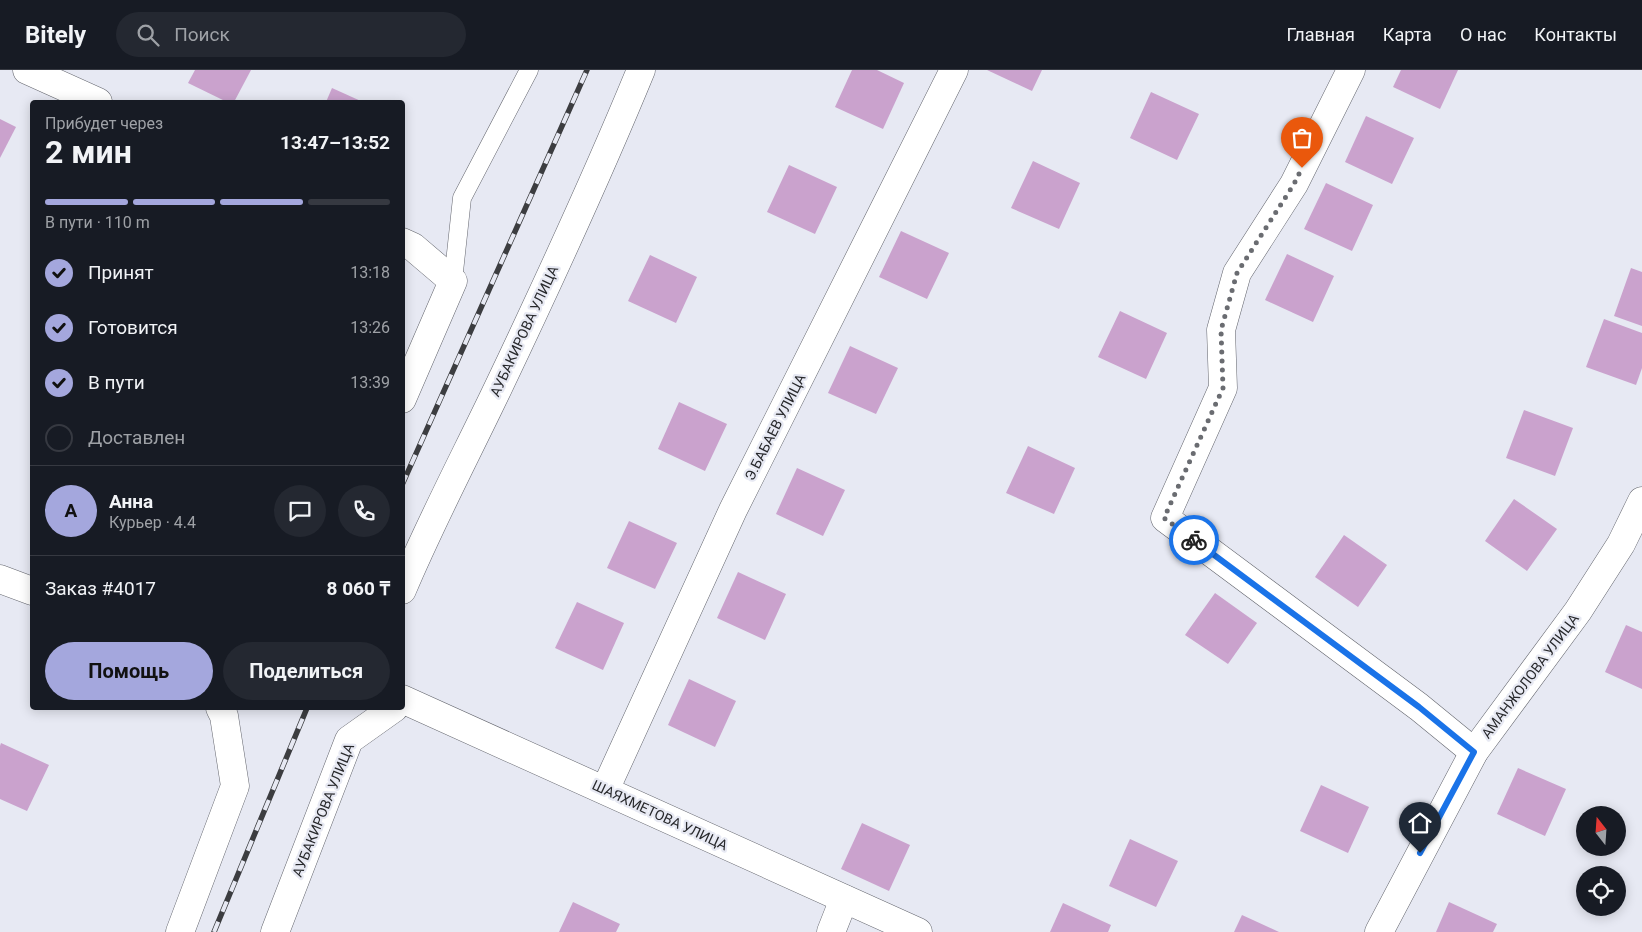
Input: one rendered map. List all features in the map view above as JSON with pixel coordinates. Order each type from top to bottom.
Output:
[{"type":"street","points":[[27,70],[94,100]]},
{"type":"street","name":"АУБАКИРОВА УЛИЦА","points":[[405,583],[422,544],[499,387],[614,136],[641,70]]},
{"type":"street","name":"Э.БАБАЕВ УЛИЦА","points":[[605,790],[733,510],[954,70]]},
{"type":"street","points":[[1351,70],[1294,184],[1237,273],[1221,330],[1223,388],[1164,518],[1419,707],[1474,752]]},
{"type":"street","points":[[405,243],[413,247],[453,281],[405,392]]},
{"type":"street","name":"АМАНЖОЛОВА УЛИЦА","points":[[1379,932],[1474,752],[1578,611],[1621,544],[1642,501]]},
{"type":"street","points":[[0,579],[30,590]]},
{"type":"street","name":"ШАЯХМЕТОВА УЛИЦА","points":[[405,703],[605,790],[918,932]]},
{"type":"street","points":[[180,932],[235,786],[224,716],[221,710]]},
{"type":"street","name":"АУБАКИРОВА УЛИЦА","points":[[276,932],[349,740],[389,710]]},
{"type":"street","points":[[831,932],[844,899]]},
{"type":"lane","points":[[453,281],[462,198],[528,70]]},
{"type":"building","points":[[195,70],[251,70],[235,100],[223,100],[188,83]]},
{"type":"building","points":[[852,70],[877,70],[904,83],[883,129],[835,107]]},
{"type":"building","points":[[987,70],[1042,70],[1032,91]]},
{"type":"building","points":[[1401,70],[1458,70],[1440,109],[1393,87]]},
{"type":"building","points":[[332,88],[359,100],[327,100]]},
{"type":"building","points":[[1151,92],[1199,114],[1177,160],[1130,138]]},
{"type":"building","points":[[1366,116],[1414,138],[1392,184],[1345,162]]},
{"type":"building","points":[[0,119],[16,127],[0,158]]},
{"type":"building","points":[[1033,161],[1080,183],[1059,229],[1011,208]]},
{"type":"building","points":[[789,165],[837,187],[815,234],[767,212]]},
{"type":"building","points":[[1326,183],[1373,205],[1352,251],[1304,229]]},
{"type":"building","points":[[901,231],[949,253],[927,299],[879,277]]},
{"type":"building","points":[[1287,254],[1334,276],[1313,322],[1265,300]]},
{"type":"building","points":[[650,255],[697,277],[676,323],[628,301]]},
{"type":"building","points":[[1631,268],[1642,272],[1642,326],[1614,316]]},
{"type":"building","points":[[1120,311],[1167,333],[1146,379],[1098,357]]},
{"type":"building","points":[[1604,319],[1642,333],[1642,368],[1636,385],[1586,367]]},
{"type":"building","points":[[850,346],[898,368],[876,414],[828,393]]},
{"type":"building","points":[[679,402],[727,424],[705,471],[658,449]]},
{"type":"building","points":[[1524,410],[1573,428],[1555,476],[1506,458]]},
{"type":"building","points":[[1028,446],[1075,468],[1054,514],[1006,493]]},
{"type":"building","points":[[797,468],[845,490],[823,536],[776,514]]},
{"type":"building","points":[[1514,499],[1557,529],[1527,571],[1485,541]]},
{"type":"building","points":[[629,521],[677,543],[655,589],[607,568]]},
{"type":"building","points":[[1344,535],[1387,565],[1358,607],[1315,577]]},
{"type":"building","points":[[738,572],[786,594],[765,640],[717,618]]},
{"type":"building","points":[[1215,593],[1257,623],[1228,664],[1185,635]]},
{"type":"building","points":[[577,602],[624,623],[603,670],[555,648]]},
{"type":"building","points":[[1626,625],[1642,632],[1642,689],[1605,672]]},
{"type":"building","points":[[689,679],[736,701],[715,747],[668,725]]},
{"type":"building","points":[[1,743],[49,765],[27,811],[0,799]]},
{"type":"building","points":[[1518,768],[1566,789],[1545,836],[1497,814]]},
{"type":"building","points":[[1321,785],[1369,807],[1348,853],[1300,831]]},
{"type":"building","points":[[862,823],[910,845],[889,891],[841,869]]},
{"type":"building","points":[[1130,839],[1178,861],[1156,907],[1109,886]]},
{"type":"building","points":[[573,902],[620,924],[616,932],[559,932]]},
{"type":"building","points":[[1449,902],[1497,924],[1493,932],[1436,932]]},
{"type":"building","points":[[1063,903],[1111,925],[1108,932],[1050,932]]},
{"type":"building","points":[[1242,915],[1279,932],[1234,932]]},
{"type":"railway","points":[[405,478],[587,70]]},
{"type":"railway","points":[[214,932],[306,710]]},
{"type":"way so far","points":[[1194,540],[1164,518],[1223,388],[1221,330],[1237,273],[1294,184],[1302,168]]},
{"type":"route","points":[[1194,540],[1419,707],[1474,752],[1420,853]]}]
